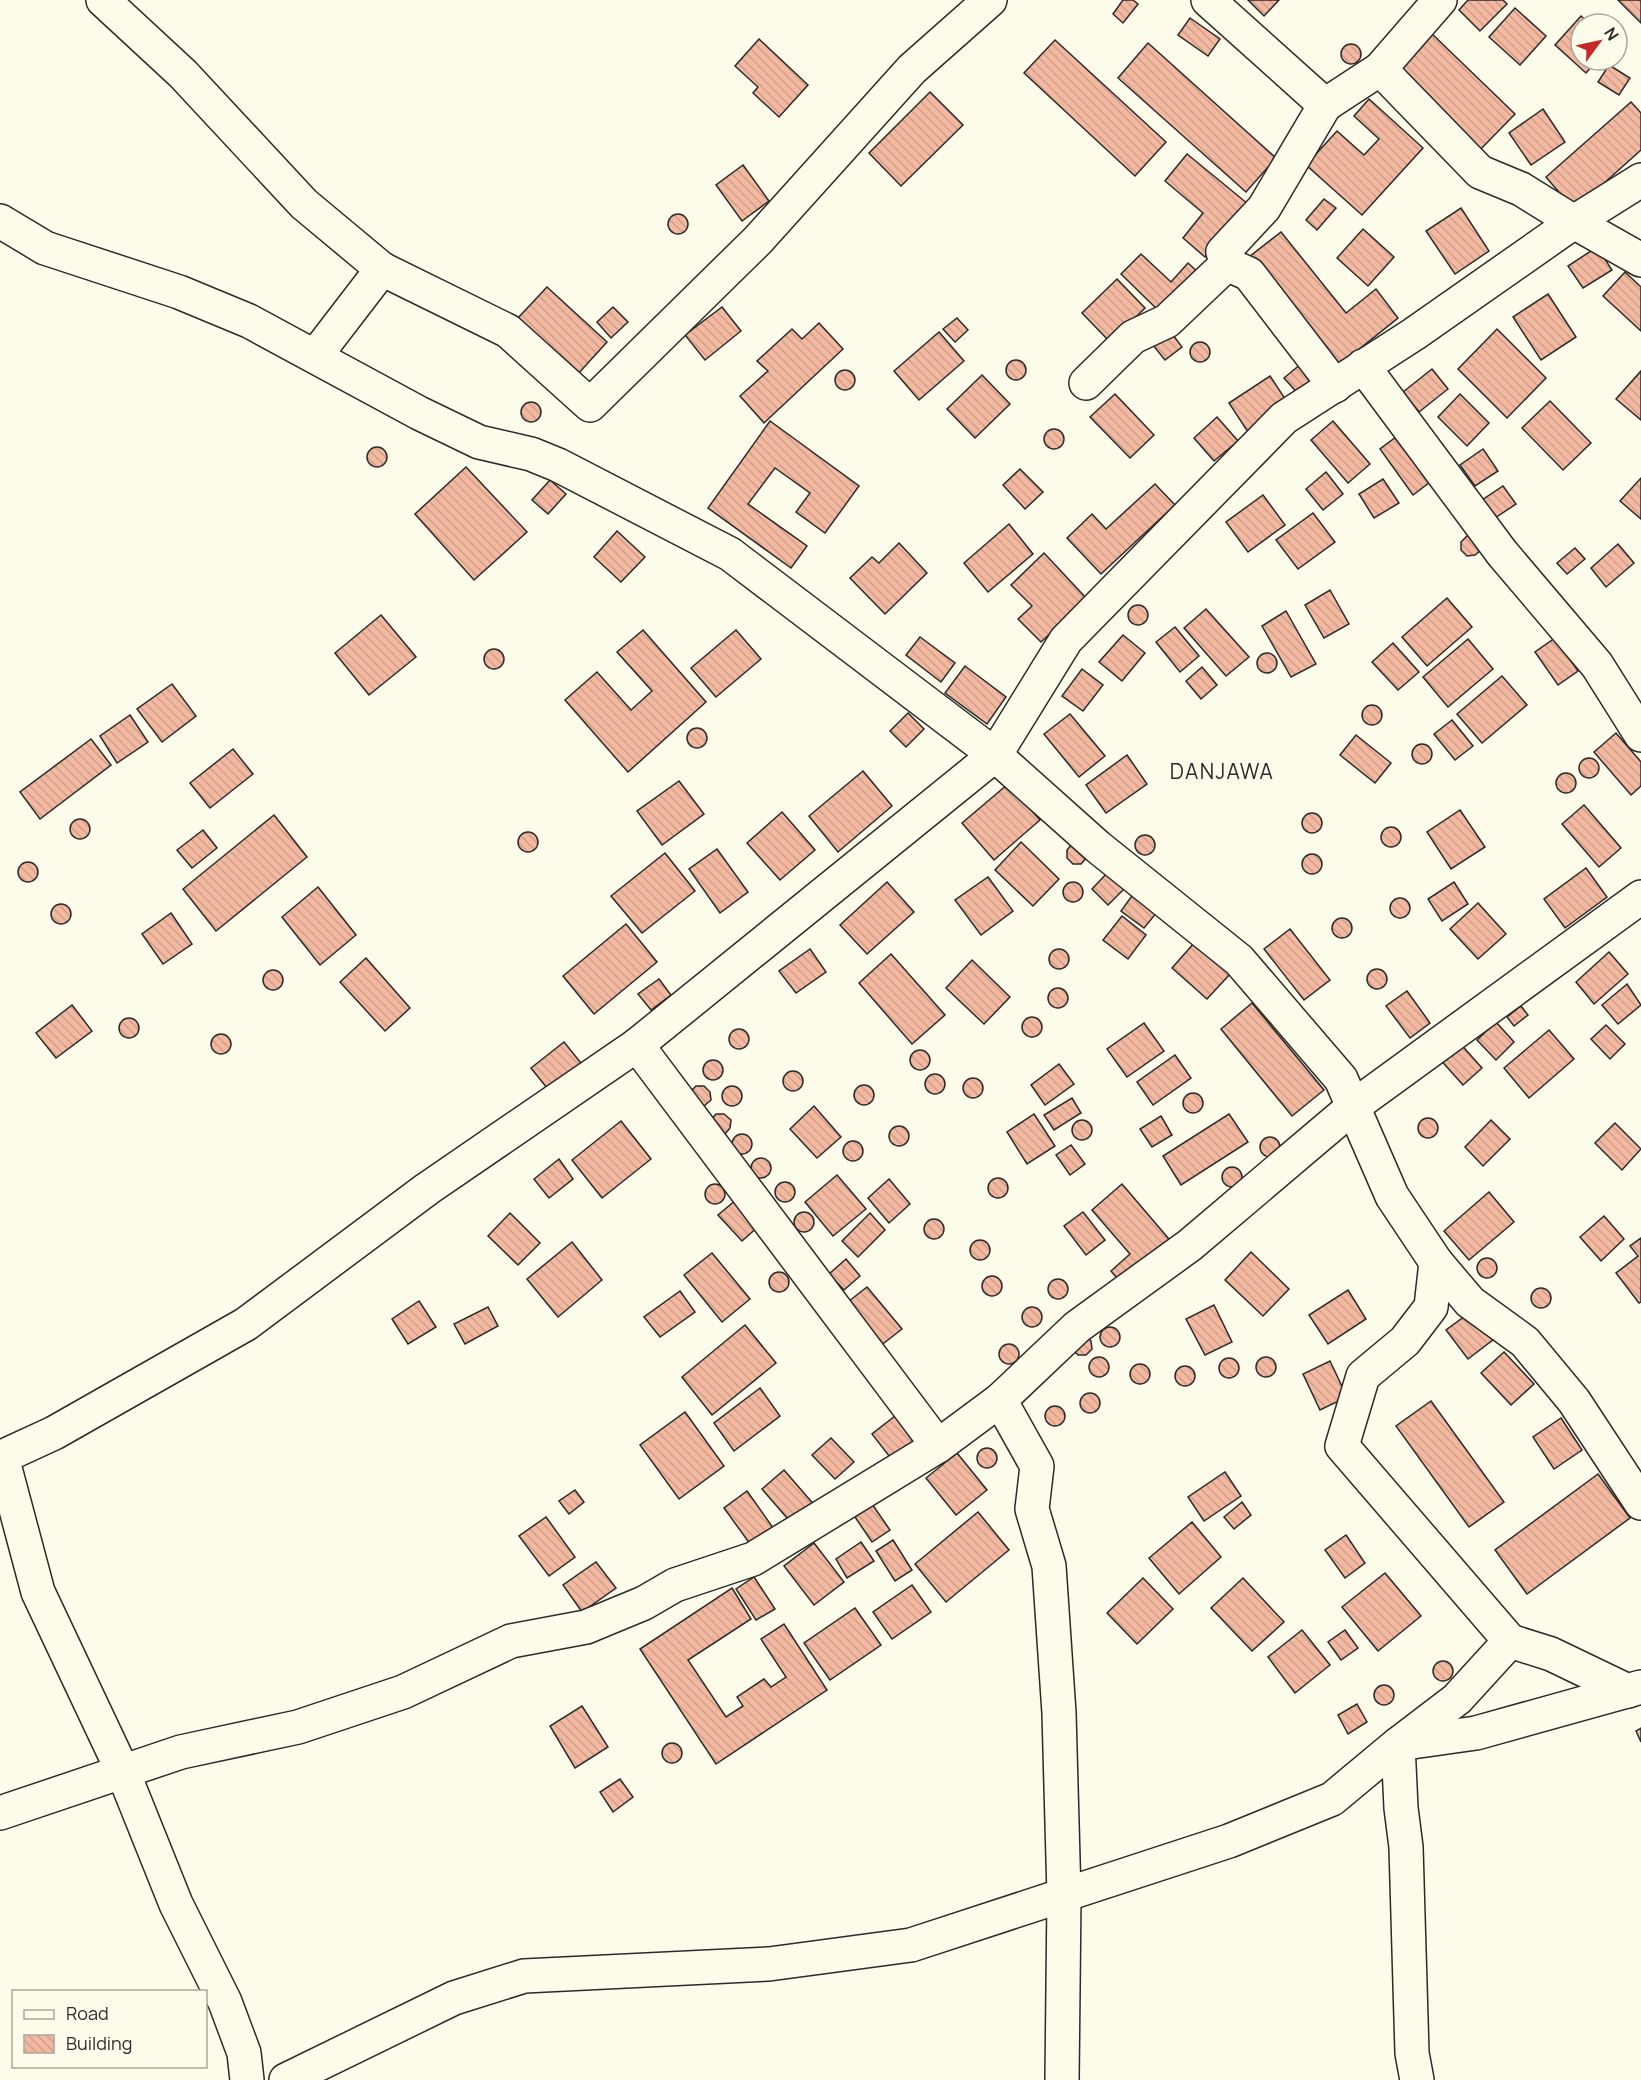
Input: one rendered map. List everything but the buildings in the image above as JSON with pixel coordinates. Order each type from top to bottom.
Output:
[{"type":"street","points":[[104,0],[183,74],[304,204],[382,269],[508,331],[590,405],[758,240],[912,69],[990,0]]},
{"type":"street","points":[[1208,0],[1325,105]]},
{"type":"street","points":[[1335,386],[1250,274],[1227,264],[1223,252],[1264,208],[1325,105],[1380,69],[1440,0]]},
{"type":"street","points":[[1380,69],[1480,172],[1521,189],[1641,260]]},
{"type":"street","points":[[247,2080],[244,2053],[225,2002],[176,1904],[123,1772],[38,1592],[1,1454],[54,1433],[246,1323],[426,1189],[637,1045],[994,755],[1066,640],[1284,418],[1335,386],[1574,222],[1641,180]]},
{"type":"street","points":[[0,221],[45,248],[179,292],[249,321],[449,428],[479,442],[531,454],[558,465],[730,554],[994,755],[1098,847],[1239,960],[1341,1079],[1392,1196],[1436,1262],[1470,1302],[1525,1342],[1574,1401],[1641,1503]]},
{"type":"street","points":[[1086,383],[1133,337],[1167,321],[1227,264]]},
{"type":"street","points":[[316,356],[382,269]]},
{"type":"street","points":[[1363,366],[1502,553],[1597,665],[1641,735]]},
{"type":"street","points":[[0,1813],[182,1752],[298,1728],[404,1692],[511,1641],[586,1627],[644,1603],[675,1586],[753,1559],[938,1446],[1000,1400],[1077,1327],[1190,1245],[1354,1106],[1641,897]]},
{"type":"street","points":[[637,1045],[938,1446]]},
{"type":"street","points":[[1436,1262],[1431,1307],[1405,1341],[1363,1376],[1342,1446],[1510,1641],[1551,1653],[1635,1689]]},
{"type":"street","points":[[1000,1400],[1037,1467],[1032,1509],[1049,1566],[1059,1713],[1064,1896],[1062,2080]]},
{"type":"street","points":[[286,2080],[454,1998],[524,1976],[769,1964],[911,1945],[1229,1841],[1332,1799],[1457,1699],[1510,1641]]},
{"type":"street","points":[[1398,1744],[1476,1733],[1635,1689]]},
{"type":"street","points":[[1398,1744],[1401,1808],[1406,1847],[1412,2053],[1417,2080]]},
{"type":"district","name":"DANJAWA","points":[[1222,772]]}]
